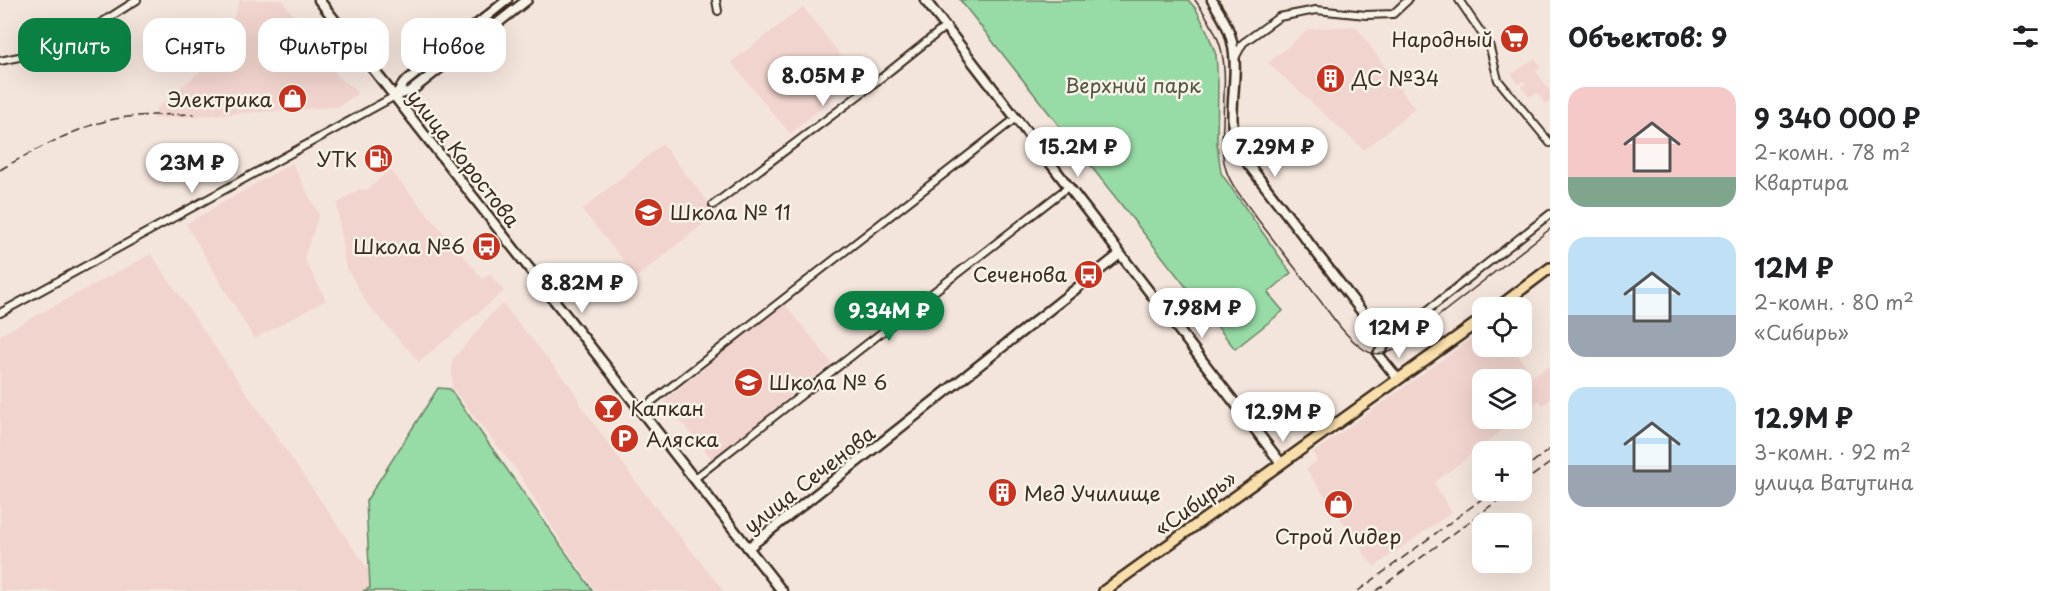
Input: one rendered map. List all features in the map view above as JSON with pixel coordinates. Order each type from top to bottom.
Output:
[{"type":"main road","points":[[1512,297],[1550,268]]},
{"type":"main road","name":"«Сибирь»","points":[[1104,591],[1472,326]]},
{"type":"street","points":[[0,61],[33,54],[74,40],[137,0]]},
{"type":"street","name":"улица Коростова","points":[[319,0],[782,591]]},
{"type":"street","points":[[395,96],[404,83],[507,0]]},
{"type":"street","points":[[0,313],[395,96],[411,91],[527,0]]},
{"type":"street","points":[[716,0],[718,11]]},
{"type":"street","points":[[925,0],[1281,463]]},
{"type":"street","points":[[1212,0],[1226,23],[1232,41],[1235,80],[1233,132],[1237,144],[1248,164],[1386,344]]},
{"type":"street","points":[[1234,59],[1243,43],[1279,18],[1316,10],[1366,15],[1393,14],[1408,0]]},
{"type":"street","points":[[1459,0],[1489,44],[1497,80],[1550,143]]},
{"type":"street","points":[[713,205],[871,86],[946,26]]},
{"type":"street","points":[[640,410],[1016,118]]},
{"type":"street","points":[[694,479],[1068,187]]},
{"type":"street","points":[[1398,379],[1378,354],[1386,344],[1550,214]]},
{"type":"street","name":"улица Сеченова","points":[[748,548],[1120,254]]},
{"type":"shaded area","points":[[240,0],[282,0],[295,18],[258,18],[258,72],[335,72],[342,81],[352,86],[357,94],[338,107],[153,119],[157,108],[200,72],[246,72],[246,18],[233,18]]},
{"type":"shaded area","points":[[803,7],[858,77],[790,134],[731,62]]},
{"type":"shaded area","points":[[1356,26],[1415,109],[1364,150],[1268,63],[1309,29]]},
{"type":"shaded area","points":[[1535,58],[1541,67],[1536,71],[1550,91],[1550,101],[1545,104],[1537,93],[1529,97],[1522,87],[1526,84],[1523,81],[1518,84],[1512,74]]},
{"type":"shaded area","name":"Школа № 11","points":[[662,144],[717,213],[637,277],[582,210]]},
{"type":"shaded area","points":[[292,163],[319,215],[304,258],[326,300],[254,339],[186,224]]},
{"type":"shaded area","points":[[390,170],[483,279],[490,274],[504,291],[419,362],[367,304],[345,265],[337,204],[359,189],[367,190]]},
{"type":"shaded area","points":[[151,254],[383,591],[0,591],[0,335]]},
{"type":"shaded area","name":"Школа № 6","points":[[784,303],[832,363],[712,459],[664,401]]},
{"type":"shaded area","points":[[503,304],[574,391],[582,407],[639,486],[724,591],[596,591],[564,546],[518,472],[452,388],[452,361],[493,312]]},
{"type":"shaded area","points":[[1472,338],[1472,357],[1519,357],[1528,369],[1472,369],[1472,429],[1504,429],[1488,441],[1472,441],[1472,454],[1434,483],[1452,512],[1374,567],[1306,469],[1317,461],[1313,453]]},
{"type":"shaded area","points":[[1550,365],[1550,400],[1543,405],[1539,400],[1532,406],[1532,375]]},
{"type":"green space","name":"Верхний парк","points":[[960,0],[1188,0],[1196,9],[1216,55],[1217,143],[1221,173],[1291,273],[1268,293],[1283,311],[1235,349]]},
{"type":"green space","points":[[438,388],[450,389],[593,591],[363,591],[370,588],[366,501]]},
{"type":"tram line","points":[[1195,0],[1215,33],[1223,60],[1222,151],[1230,179],[1336,322],[1355,343],[1366,351],[1379,354],[1396,349],[1550,229]]},
{"type":"railway","points":[[0,170],[54,141],[97,123],[152,115],[194,114]]},
{"type":"railway","points":[[1532,463],[1550,449]]},
{"type":"railway","points":[[1532,476],[1550,463]]},
{"type":"railway","points":[[1358,591],[1479,501]]},
{"type":"railway","points":[[1376,591],[1497,501]]},
{"type":"place","name":"Народный","points":[[1514,39]]},
{"type":"place","name":"ДС №34","points":[[1331,78]]},
{"type":"place","name":"Электрика","points":[[293,99]]},
{"type":"place","name":"УТК","points":[[378,159]]},
{"type":"place","name":"Школа № 11","points":[[649,212]]},
{"type":"place","name":"Школа №6","points":[[486,246]]},
{"type":"place","name":"Сеченова","points":[[1088,274]]},
{"type":"place","name":"Школа № 6","points":[[748,382]]},
{"type":"place","name":"Капкан","points":[[609,408]]},
{"type":"place","name":"Аляска","points":[[625,439]]},
{"type":"place","name":"Мед Училище","points":[[1003,493]]},
{"type":"place","name":"Строй Лидер","points":[[1338,505]]}]
